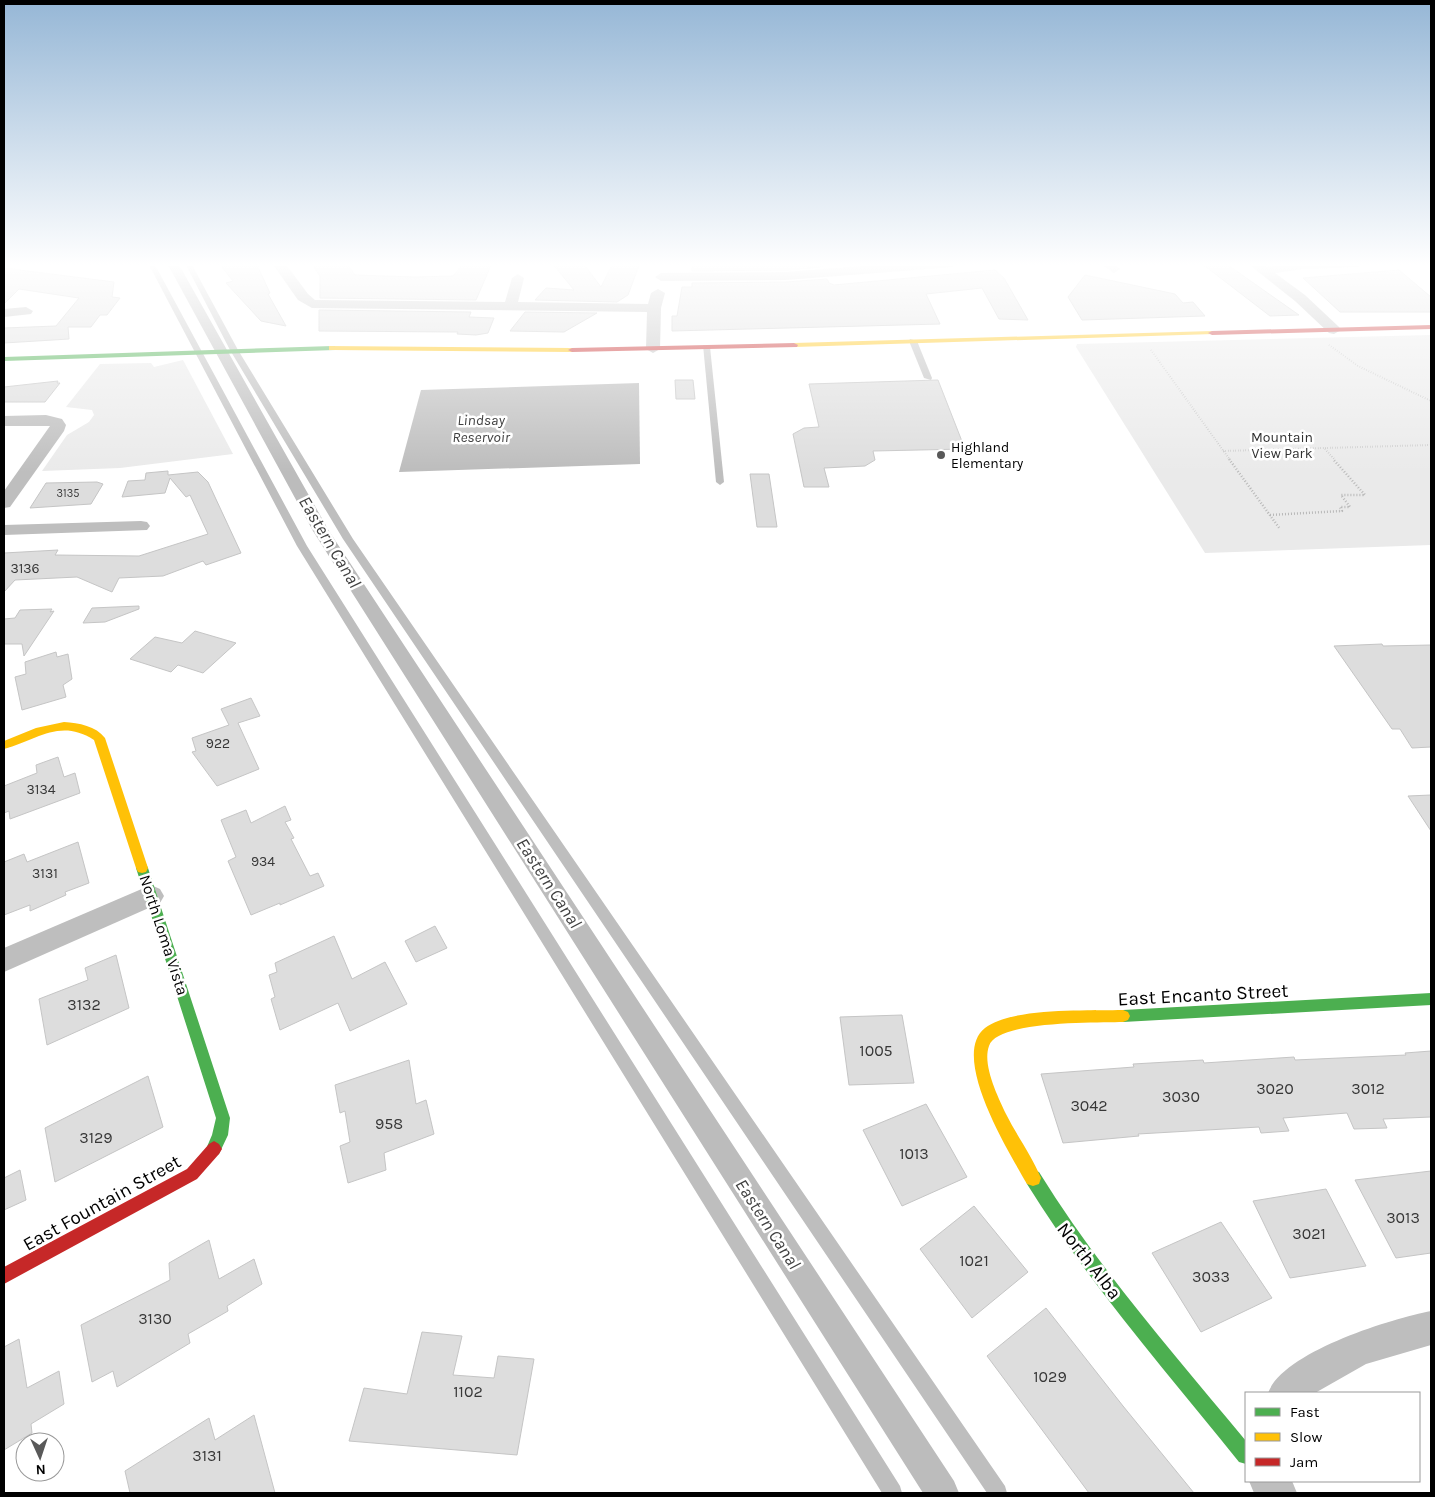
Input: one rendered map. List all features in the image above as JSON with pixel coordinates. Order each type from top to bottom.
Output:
[{"type":"street","points":[[653,333],[653,349]]},
{"type":"street","points":[[4,359],[234,350],[653,349],[1213,333]]},
{"type":"street","points":[[4,421],[46,420],[56,422],[58,425],[56,431],[4,503]]},
{"type":"street","points":[[4,530],[141,526]]},
{"type":"street","name":"North Loma Vista","points":[[4,745],[51,728],[81,725],[94,732],[99,738],[223,1118],[219,1142],[212,1154]]},
{"type":"street","points":[[4,960],[151,896]]},
{"type":"street","name":"East Encanto Street","points":[[983,1041],[992,1031],[1019,1022],[1431,999]]},
{"type":"street","name":"North Alba","points":[[983,1041],[980,1054],[987,1084],[1015,1148],[1050,1211],[1097,1274],[1242,1440]]},
{"type":"street","name":"East Fountain Street","points":[[4,1276],[182,1182],[198,1170],[212,1154]]},
{"type":"street","points":[[1287,1392],[1319,1370],[1354,1352],[1387,1339],[1431,1328]]},
{"type":"street","points":[[1269,1482],[1278,1493]]},
{"type":"lane","points":[[188,333],[302,546],[893,1493]]},
{"type":"lane","points":[[225,333],[348,538],[998,1493]]},
{"type":"lane","points":[[913,341],[928,378]]},
{"type":"lane","points":[[706,347],[720,482]]},
{"type":"path","points":[[1317,333],[1334,349],[1358,366],[1431,401]]},
{"type":"path","points":[[1137,335],[1159,358],[1280,529]]},
{"type":"path","points":[[1223,451],[1431,445]]},
{"type":"path","points":[[1270,516],[1342,511],[1340,507],[1350,507],[1341,496],[1365,495],[1324,448]]},
{"type":"green space","name":"Mountain View Park","points":[[1431,335],[1431,545],[1205,553],[1076,347],[1077,344]]},
{"type":"green space","points":[[183,360],[233,454],[120,468],[42,471],[67,435],[89,422],[94,415],[92,410],[66,407],[100,364],[151,363],[154,367]]},
{"type":"water","name":"Lindsay Reservoir","points":[[639,383],[640,464],[399,472],[421,390]]},
{"type":"building","points":[[4,333],[68,333],[69,339],[4,343]]},
{"type":"building","points":[[458,333],[488,333],[476,335]]},
{"type":"building","points":[[675,380],[693,380],[695,399],[676,399]]},
{"type":"building","points":[[938,380],[965,449],[873,451],[875,460],[865,466],[824,468],[829,487],[804,487],[793,434],[804,428],[819,427],[809,384]]},
{"type":"building","points":[[58,381],[57,383],[60,383],[45,402],[4,402],[4,387]]},
{"type":"building","points":[[168,471],[168,475],[198,472],[208,482],[241,553],[206,565],[203,561],[163,576],[119,578],[112,592],[77,577],[15,580],[4,592],[4,553],[58,550],[55,555],[139,556],[208,534],[190,495],[186,497],[170,478],[165,493],[122,497],[128,481],[145,480],[146,473]]},
{"type":"building","points":[[750,474],[769,474],[777,527],[757,527]]},
{"type":"building","points":[[97,482],[103,484],[91,504],[30,508],[46,483]]},
{"type":"building","points":[[139,606],[139,609],[105,622],[83,623],[92,608]]},
{"type":"building","points":[[52,609],[50,612],[54,611],[24,656],[22,644],[4,644],[4,619],[15,618],[20,610]]},
{"type":"building","points":[[195,631],[236,643],[203,673],[178,665],[171,672],[130,659],[155,637],[182,643]]},
{"type":"building","points":[[1382,644],[1383,646],[1431,645],[1431,747],[1412,748],[1400,729],[1392,729],[1334,646]]},
{"type":"building","points":[[56,652],[57,657],[68,654],[72,679],[63,685],[66,697],[22,710],[15,677],[26,674],[25,662]]},
{"type":"building","points":[[251,698],[260,716],[238,723],[259,769],[217,786],[192,752],[196,751],[192,738],[229,725],[221,709]]},
{"type":"building","points":[[58,757],[64,777],[75,773],[80,793],[10,819],[9,811],[4,813],[4,786],[37,773],[36,765]]},
{"type":"building","points":[[1431,795],[1431,831],[1408,796]]},
{"type":"building","points":[[285,806],[291,820],[285,822],[294,838],[291,839],[310,876],[318,873],[324,886],[251,915],[228,861],[236,857],[221,820],[246,810],[251,823]]},
{"type":"building","points":[[78,842],[89,883],[65,892],[66,895],[30,911],[30,905],[4,915],[4,862],[24,854],[27,862]]},
{"type":"building","points":[[435,926],[447,948],[416,962],[405,941]]},
{"type":"building","points":[[334,936],[352,979],[385,962],[407,1004],[350,1031],[338,1003],[280,1030],[271,999],[275,997],[269,975],[277,972],[275,963]]},
{"type":"building","points":[[116,955],[129,1008],[47,1045],[39,999],[88,980],[85,968]]},
{"type":"building","points":[[902,1015],[914,1083],[849,1085],[840,1017]]},
{"type":"building","points":[[1431,1051],[1431,1117],[1383,1119],[1387,1128],[1354,1129],[1347,1113],[1283,1118],[1289,1131],[1261,1133],[1259,1127],[1138,1134],[1139,1136],[1063,1143],[1041,1074],[1134,1067],[1133,1064],[1203,1060],[1204,1063],[1294,1057],[1295,1060],[1406,1055],[1405,1053]]},
{"type":"building","points":[[409,1060],[416,1104],[426,1100],[434,1134],[384,1153],[386,1170],[348,1183],[340,1146],[350,1142],[345,1111],[340,1113],[335,1085]]},
{"type":"building","points":[[148,1076],[163,1127],[55,1182],[45,1128]]},
{"type":"building","points":[[926,1104],[967,1177],[902,1206],[863,1130]]},
{"type":"building","points":[[20,1170],[26,1200],[4,1210],[4,1178]]},
{"type":"building","points":[[1431,1171],[1431,1253],[1396,1258],[1355,1180]]},
{"type":"building","points":[[1326,1189],[1366,1266],[1290,1278],[1253,1201]]},
{"type":"building","points":[[974,1206],[1028,1272],[972,1318],[920,1249]]},
{"type":"building","points":[[1221,1222],[1272,1298],[1201,1332],[1152,1253]]},
{"type":"building","points":[[209,1240],[219,1279],[254,1259],[262,1284],[227,1306],[228,1311],[188,1334],[190,1343],[117,1387],[113,1371],[92,1382],[81,1325],[170,1280],[169,1263]]},
{"type":"building","points":[[1046,1308],[1194,1493],[1089,1493],[987,1356]]},
{"type":"building","points":[[422,1332],[462,1336],[453,1375],[494,1378],[498,1356],[534,1359],[517,1455],[349,1441],[364,1388],[407,1394]]},
{"type":"building","points":[[19,1339],[27,1388],[59,1371],[64,1404],[31,1424],[32,1432],[15,1432],[15,1443],[4,1450],[4,1347]]},
{"type":"building","points":[[254,1415],[275,1493],[130,1493],[125,1471],[209,1418],[215,1440]]},
{"type":"waterway","name":"Eastern Canal","points":[[211,333],[321,531],[942,1493]]},
{"type":"traffic: fast","points":[[4,359],[332,348]]},
{"type":"traffic: fast","points":[[142,868],[223,1118],[220,1135],[214,1149]]},
{"type":"traffic: fast","points":[[1123,1016],[1431,999]]},
{"type":"traffic: fast","points":[[1033,1178],[1080,1251],[1106,1286],[1245,1454]]},
{"type":"traffic: slow","points":[[794,345],[1212,333]]},
{"type":"traffic: slow","points":[[332,348],[572,350]]},
{"type":"traffic: slow","points":[[4,745],[40,731],[64,726],[88,731],[99,738],[142,868]]},
{"type":"traffic: slow","points":[[1033,1178],[1000,1118],[986,1085],[980,1056],[983,1041],[994,1030],[1005,1025],[1020,1022],[1056,1018],[1123,1016]]},
{"type":"traffic: jam","points":[[1212,333],[1217,333]]},
{"type":"traffic: jam","points":[[572,350],[794,345]]},
{"type":"traffic: jam","points":[[4,1276],[192,1174],[214,1149]]},
{"type":"place","name":"Highland Elementary","points":[[941,455]]}]
